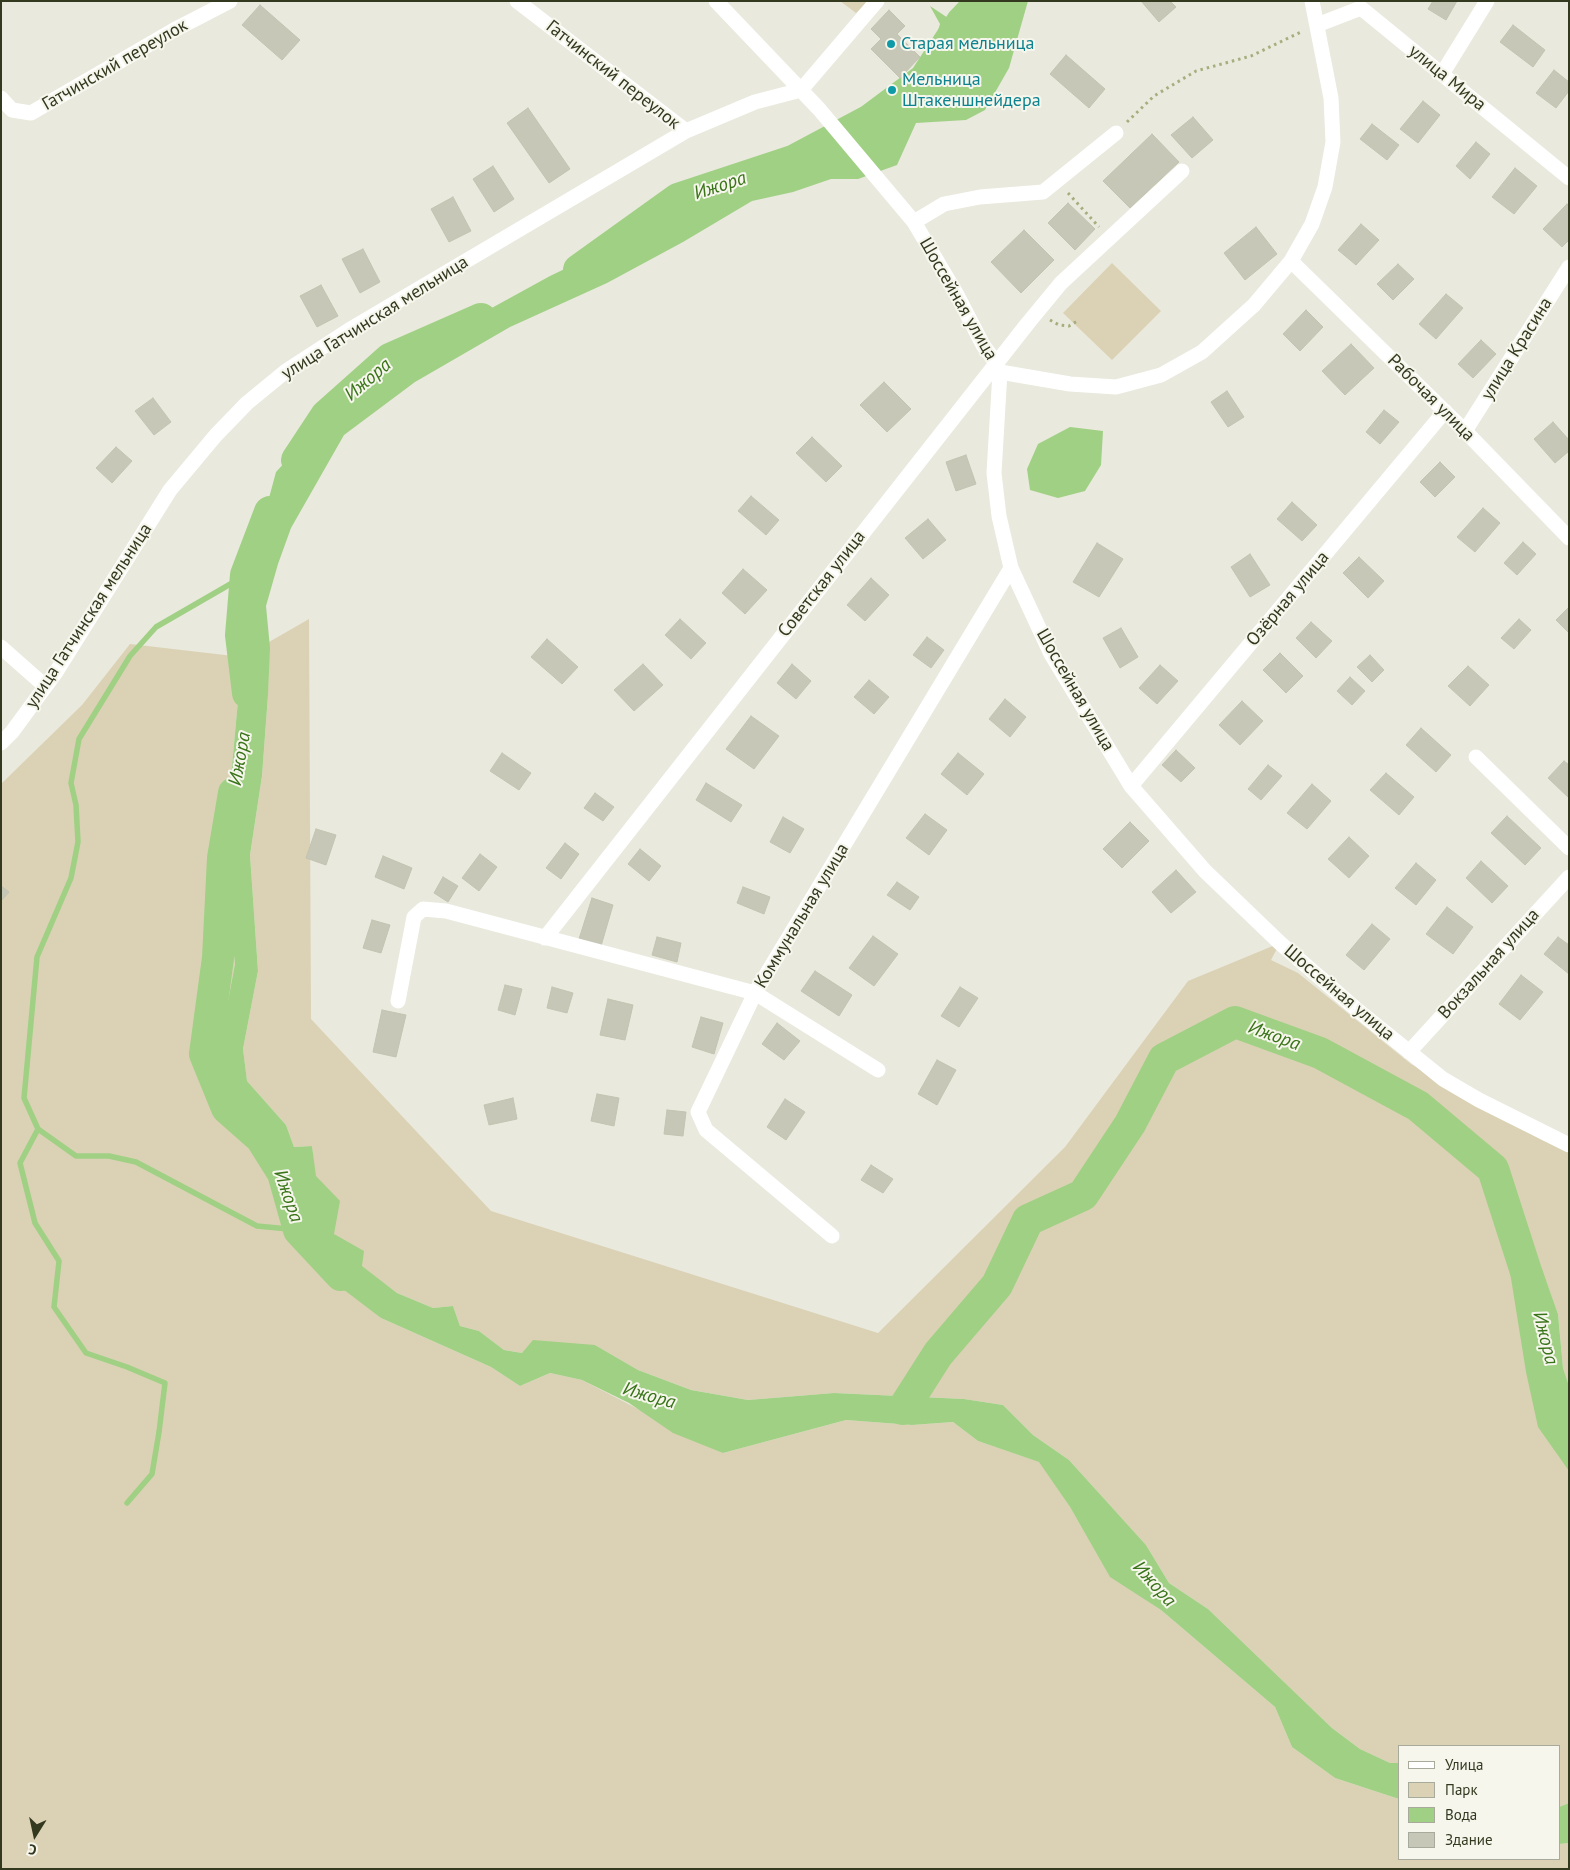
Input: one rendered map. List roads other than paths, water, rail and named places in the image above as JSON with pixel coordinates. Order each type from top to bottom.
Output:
[{"type":"street","name":"Гатчинский переулок","points":[[1,98],[12,110],[31,113],[174,30],[230,1]]},
{"type":"street","name":"Гатчинский переулок","points":[[517,1],[686,131]]},
{"type":"street","name":"Шоссейная улица","points":[[716,1],[820,109],[898,201],[914,222],[956,292],[983,345],[999,364],[994,473],[999,516],[1011,568],[1051,654],[1131,786],[1205,871],[1280,943],[1409,1052],[1443,1079],[1479,1100],[1569,1145]]},
{"type":"street","points":[[801,90],[877,1]]},
{"type":"street","points":[[999,364],[1070,384],[1116,386],[1161,375],[1202,352],[1254,305],[1291,261],[1312,224],[1325,187],[1333,142],[1331,98],[1312,1]]},
{"type":"street","points":[[1442,74],[1487,1]]},
{"type":"street","name":"улица Мира","points":[[1317,26],[1361,8],[1569,178]]},
{"type":"street","name":"улица Гатчинская мельница","points":[[1,742],[12,732],[56,672],[170,490],[216,435],[247,404],[286,371],[349,330],[686,131],[755,102],[801,90]]},
{"type":"street","points":[[914,222],[944,204],[980,198],[1043,192],[1116,133]]},
{"type":"street","name":"Советская улица","points":[[545,938],[999,364],[1038,310],[1062,283],[1182,171]]},
{"type":"street","name":"Рабочая улица","points":[[1291,261],[1465,431],[1569,538]]},
{"type":"street","name":"улица Красина","points":[[1465,431],[1569,267]]},
{"type":"street","name":"Озёрная улица","points":[[1131,786],[1444,411]]},
{"type":"street","name":"Коммунальная улица","points":[[832,1236],[706,1130],[698,1112],[755,993],[1011,568]]},
{"type":"street","points":[[1,647],[45,686]]},
{"type":"street","points":[[1476,757],[1569,848]]},
{"type":"street","name":"Вокзальная улица","points":[[1409,1052],[1569,877]]},
{"type":"street","points":[[398,1001],[414,917],[423,909],[446,911],[755,993],[878,1070]]},
{"type":"water","points":[[995,1],[1028,1],[1009,68],[985,110],[966,120],[916,123],[897,165],[858,179],[831,179],[793,192],[752,201],[683,242],[607,283],[510,327],[415,382],[344,435],[291,528],[266,606],[270,648],[268,695],[262,776],[250,855],[258,971],[243,1049],[247,1081],[286,1125],[294,1147],[312,1146],[316,1176],[340,1201],[334,1234],[364,1251],[362,1266],[397,1293],[433,1308],[453,1306],[460,1326],[479,1331],[504,1350],[522,1353],[533,1340],[595,1345],[638,1370],[691,1390],[748,1400],[834,1393],[964,1399],[1003,1405],[1033,1435],[1069,1460],[1146,1545],[1169,1583],[1208,1609],[1332,1728],[1360,1749],[1390,1763],[1398,1763],[1398,1799],[1335,1778],[1292,1747],[1275,1707],[1161,1610],[1110,1577],[1070,1507],[1039,1462],[978,1441],[953,1422],[912,1425],[846,1420],[723,1453],[673,1433],[629,1403],[582,1380],[550,1373],[520,1386],[491,1367],[381,1318],[335,1283],[311,1247],[310,1216],[226,1098],[212,1048],[227,1006],[235,964],[225,878],[226,831],[244,616],[255,550],[276,472],[328,416],[377,371],[550,276],[623,241],[667,207],[741,174],[765,174],[831,150],[885,126],[904,85],[930,58],[940,24],[930,6],[957,24],[970,26]]},
{"type":"water","points":[[1070,427],[1103,431],[1101,465],[1085,491],[1058,498],[1030,490],[1027,469],[1038,444]]},
{"type":"water","points":[[1542,1269],[1558,1314],[1563,1368],[1569,1386],[1569,1471],[1538,1427],[1526,1372],[1510,1272]]},
{"type":"water","points":[[1569,1803],[1569,1843],[1560,1844],[1560,1807]]},
{"type":"waterway","name":"Ижора","points":[[579,270],[678,199],[793,161],[870,120],[925,79],[962,22],[982,1]]},
{"type":"waterway","name":"Ижора","points":[[297,460],[326,416],[390,359],[481,319]]},
{"type":"waterway","name":"Ижора","points":[[248,693],[241,635],[246,575],[270,512]]},
{"type":"waterway","points":[[246,575],[156,627],[130,656],[79,739],[71,783],[76,805],[78,842],[71,878],[37,957],[24,1098],[38,1129],[76,1156],[109,1156],[136,1162],[257,1226],[299,1230]]},
{"type":"waterway","name":"Ижора","points":[[234,793],[223,858],[218,958],[205,1054],[227,1108],[261,1138],[283,1173],[299,1230],[341,1275]]},
{"type":"waterway","name":"Ижора","points":[[903,1409],[938,1354],[997,1285],[1028,1220],[1083,1195],[1130,1124],[1164,1059],[1235,1022],[1320,1053],[1418,1106],[1493,1169],[1539,1312]]},
{"type":"waterway","points":[[38,1129],[20,1163],[35,1223],[59,1261],[54,1307],[86,1353],[165,1383],[152,1474],[127,1503]]},
{"type":"place","name":"Старая мельница","points":[[891,44]]},
{"type":"place","name":"Мельница Штакеншнейдера","points":[[892,90]]}]
